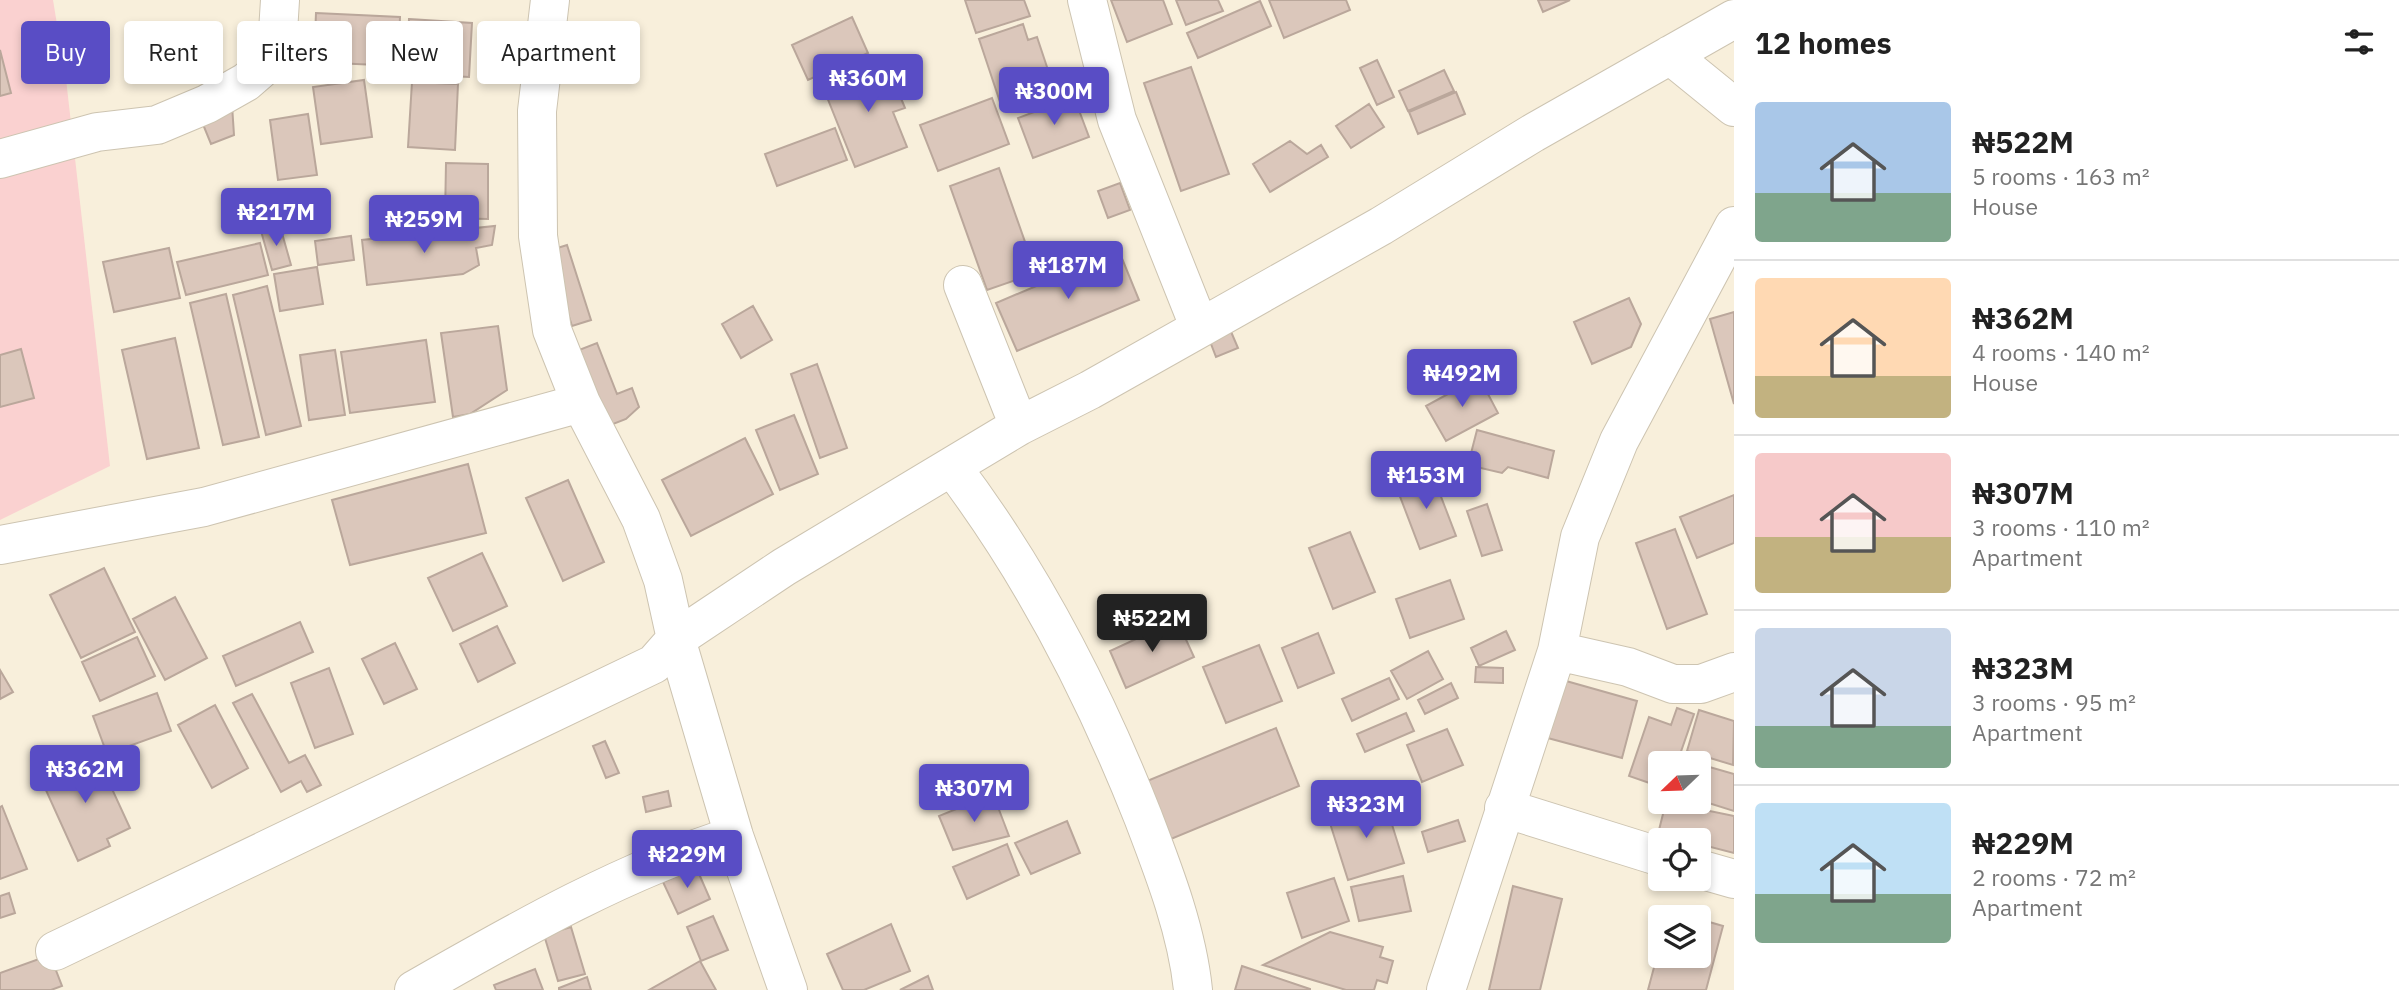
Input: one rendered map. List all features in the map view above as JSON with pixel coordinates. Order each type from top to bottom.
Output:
[{"type":"street","points":[[0,159],[97,132],[157,125],[207,104],[236,88],[269,62],[278,32],[280,0]]},
{"type":"street","points":[[550,0],[537,111],[538,236],[552,330],[580,403],[641,519],[663,580],[676,639],[734,836],[788,990]]},
{"type":"street","points":[[1087,0],[1117,120],[1199,326]]},
{"type":"street","points":[[55,951],[597,694],[654,664],[676,639],[784,566],[1019,426],[1090,390],[1199,326],[1381,226],[1534,133],[1734,19]]},
{"type":"street","points":[[1670,55],[1734,107]]},
{"type":"street","points":[[1446,990],[1557,651],[1580,537],[1614,453],[1734,226]]},
{"type":"street","points":[[963,285],[1019,426]]},
{"type":"street","points":[[0,545],[204,507],[580,403]]},
{"type":"street","points":[[952,467],[991,519],[1053,623],[1115,747],[1155,847],[1185,940],[1194,990]]},
{"type":"street","points":[[1557,651],[1628,667],[1673,684],[1701,684],[1734,672]]},
{"type":"street","points":[[1504,808],[1648,853]]},
{"type":"street","points":[[414,990],[473,956],[656,864],[734,836]]},
{"type":"street","points":[[1711,872],[1734,879]]},
{"type":"shaded area","points":[[0,0],[53,0],[56,21],[21,21],[21,84],[67,84],[110,466],[0,520]]},
{"type":"building","points":[[965,0],[1024,0],[1030,16],[976,33]]},
{"type":"building","points":[[1111,0],[1163,0],[1172,24],[1127,42]]},
{"type":"building","points":[[1176,0],[1218,0],[1223,11],[1186,25]]},
{"type":"building","points":[[1269,0],[1346,0],[1350,10],[1284,38]]},
{"type":"building","points":[[1538,0],[1570,0],[1543,12]]},
{"type":"building","points":[[1260,1],[1271,26],[1198,58],[1187,33]]},
{"type":"building","points":[[316,13],[400,17],[400,21],[366,21],[366,64],[352,64],[352,21],[316,21]]},
{"type":"building","points":[[852,17],[868,53],[808,80],[792,45]]},
{"type":"building","points":[[409,19],[440,21],[409,21]]},
{"type":"building","points":[[463,22],[472,23],[469,77],[463,77]]},
{"type":"building","points":[[1023,24],[1028,40],[1037,37],[1048,70],[1040,72],[1047,93],[1002,108],[979,39]]},
{"type":"building","points":[[0,50],[11,93],[0,96]]},
{"type":"building","points":[[1377,60],[1394,97],[1377,105],[1360,68]]},
{"type":"building","points":[[886,62],[905,108],[893,112],[907,147],[855,167],[823,87]]},
{"type":"building","points":[[1191,67],[1229,174],[1181,191],[1144,83]]},
{"type":"building","points":[[1444,70],[1454,91],[1408,111],[1399,91]]},
{"type":"building","points":[[364,80],[372,137],[321,144],[313,87],[352,84],[352,82]]},
{"type":"building","points":[[412,84],[458,84],[455,150],[408,147]]},
{"type":"building","points":[[1456,92],[1465,114],[1418,134],[1409,112]]},
{"type":"building","points":[[1074,97],[1089,137],[1033,158],[1018,118]]},
{"type":"building","points":[[992,98],[1009,144],[938,171],[920,125]]},
{"type":"building","points":[[1369,104],[1384,127],[1351,148],[1336,126]]},
{"type":"building","points":[[232,105],[234,135],[211,144],[200,117]]},
{"type":"building","points":[[308,114],[317,175],[278,180],[270,120]]},
{"type":"building","points":[[835,128],[847,160],[777,186],[765,154]]},
{"type":"building","points":[[1290,141],[1307,154],[1321,145],[1328,157],[1270,192],[1253,164]]},
{"type":"building","points":[[446,163],[488,164],[488,219],[445,218]]},
{"type":"building","points":[[999,168],[1036,273],[987,290],[950,186]]},
{"type":"building","points":[[1120,183],[1130,210],[1108,218],[1098,191]]},
{"type":"building","points":[[280,226],[291,265],[272,270],[261,231]]},
{"type":"building","points":[[495,226],[492,245],[476,248],[479,265],[463,274],[367,285],[362,240]]},
{"type":"building","points":[[351,236],[354,260],[318,265],[315,241]]},
{"type":"building","points":[[260,243],[268,275],[186,295],[177,262]]},
{"type":"building","points":[[567,245],[591,320],[572,326],[548,251]]},
{"type":"building","points":[[169,248],[180,298],[114,312],[103,262]]},
{"type":"building","points":[[1119,251],[1139,300],[1017,351],[996,303]]},
{"type":"building","points":[[317,267],[323,304],[280,311],[274,274]]},
{"type":"building","points":[[267,286],[301,426],[266,435],[233,295]]},
{"type":"building","points":[[226,294],[259,437],[223,445],[190,303]]},
{"type":"building","points":[[1629,298],[1641,324],[1631,347],[1592,364],[1574,322]]},
{"type":"building","points":[[753,306],[772,340],[741,358],[722,324]]},
{"type":"building","points":[[1734,312],[1734,404],[1710,319]]},
{"type":"building","points":[[498,326],[507,390],[470,414],[453,417],[441,333]]},
{"type":"building","points":[[1229,327],[1238,348],[1216,357],[1208,336]]},
{"type":"building","points":[[175,338],[199,448],[147,459],[122,350]]},
{"type":"building","points":[[426,340],[435,402],[350,413],[341,352]]},
{"type":"building","points":[[597,343],[617,394],[632,388],[639,407],[626,419],[608,426],[579,350]]},
{"type":"building","points":[[21,349],[34,398],[0,407],[0,355]]},
{"type":"building","points":[[335,350],[345,415],[309,420],[300,355]]},
{"type":"building","points":[[817,364],[847,448],[820,458],[791,374]]},
{"type":"building","points":[[1479,377],[1498,413],[1446,441],[1426,406]]},
{"type":"building","points":[[794,415],[818,474],[780,490],[756,430]]},
{"type":"building","points":[[1477,430],[1554,451],[1548,478],[1508,467],[1502,473],[1468,465]]},
{"type":"building","points":[[745,438],[773,494],[691,536],[662,480]]},
{"type":"building","points":[[468,464],[486,533],[350,565],[332,500]]},
{"type":"building","points":[[1432,473],[1456,536],[1420,549],[1396,486]]},
{"type":"building","points":[[568,480],[604,562],[563,581],[526,498]]},
{"type":"building","points":[[1734,495],[1734,543],[1697,558],[1680,517]]},
{"type":"building","points":[[1487,504],[1502,550],[1482,556],[1467,511]]},
{"type":"building","points":[[1675,529],[1707,614],[1667,629],[1636,543]]},
{"type":"building","points":[[1350,532],[1375,592],[1333,609],[1309,548]]},
{"type":"building","points":[[482,553],[507,606],[453,631],[428,578]]},
{"type":"building","points":[[104,568],[135,632],[81,658],[50,595]]},
{"type":"building","points":[[1450,580],[1464,619],[1410,638],[1396,599]]},
{"type":"building","points":[[175,597],[207,658],[165,680],[133,619]]},
{"type":"building","points":[[1177,620],[1194,657],[1126,688],[1110,651]]},
{"type":"building","points":[[300,622],[313,652],[236,686],[223,656]]},
{"type":"building","points":[[497,626],[515,663],[478,682],[460,644]]},
{"type":"building","points":[[1506,631],[1515,650],[1479,666],[1471,648]]},
{"type":"building","points":[[1318,633],[1334,673],[1298,688],[1282,648]]},
{"type":"building","points":[[137,637],[155,676],[100,701],[82,662]]},
{"type":"building","points":[[395,643],[417,689],[384,704],[362,659]]},
{"type":"building","points":[[1259,645],[1282,701],[1226,723],[1203,667]]},
{"type":"building","points":[[1428,651],[1443,679],[1407,699],[1391,671]]},
{"type":"building","points":[[1476,667],[1503,668],[1503,683],[1475,682]]},
{"type":"building","points":[[329,668],[353,734],[315,748],[291,683]]},
{"type":"building","points":[[0,670],[13,692],[0,699]]},
{"type":"building","points":[[1389,678],[1399,699],[1352,721],[1342,699]]},
{"type":"building","points":[[1559,679],[1637,701],[1622,758],[1544,737]]},
{"type":"building","points":[[1451,683],[1458,698],[1425,714],[1418,700]]},
{"type":"building","points":[[157,693],[171,731],[107,754],[93,716]]},
{"type":"building","points":[[252,694],[289,763],[305,755],[321,785],[307,792],[301,781],[281,792],[233,703]]},
{"type":"building","points":[[215,705],[248,768],[212,788],[178,725]]},
{"type":"building","points":[[1677,708],[1694,714],[1681,751],[1648,751],[1648,783],[1629,776],[1649,717],[1671,725]]},
{"type":"building","points":[[1699,710],[1734,721],[1733,765],[1712,759],[1712,751],[1687,751]]},
{"type":"building","points":[[1406,713],[1414,731],[1365,752],[1357,734]]},
{"type":"building","points":[[1276,728],[1299,786],[1171,839],[1147,781]]},
{"type":"building","points":[[1447,729],[1463,765],[1422,782],[1407,745]]},
{"type":"building","points":[[605,741],[619,773],[606,778],[593,746]]},
{"type":"building","points":[[95,752],[130,828],[107,839],[110,846],[78,861],[40,777]]},
{"type":"building","points":[[1712,768],[1734,774],[1734,811],[1712,804]]},
{"type":"building","points":[[668,791],[671,806],[646,812],[643,797]]},
{"type":"building","points":[[993,794],[1009,836],[953,850],[939,816]]},
{"type":"building","points":[[1384,799],[1404,863],[1348,880],[1328,817]]},
{"type":"building","points":[[2,806],[27,869],[0,879],[0,807]]},
{"type":"building","points":[[1712,811],[1734,816],[1734,853],[1711,847],[1711,828],[1660,828],[1663,814],[1712,814]]},
{"type":"building","points":[[1458,820],[1465,841],[1428,852],[1422,832]]},
{"type":"building","points":[[1067,821],[1080,853],[1031,874],[1015,843]]},
{"type":"building","points":[[1007,844],[1019,875],[967,899],[953,867]]},
{"type":"building","points":[[696,867],[710,899],[678,914],[663,882]]},
{"type":"building","points":[[1403,876],[1411,911],[1359,921],[1351,887]]},
{"type":"building","points":[[1334,878],[1349,921],[1302,938],[1287,893]]},
{"type":"building","points":[[1513,886],[1562,899],[1540,990],[1489,990]]},
{"type":"building","points":[[9,893],[15,913],[0,918],[0,896]]},
{"type":"building","points":[[713,916],[728,950],[701,961],[687,927]]},
{"type":"building","points":[[1711,922],[1723,926],[1706,990],[1648,990],[1654,968],[1711,968]]},
{"type":"building","points":[[891,924],[910,971],[864,990],[843,990],[827,954]]},
{"type":"building","points":[[571,927],[585,974],[558,981],[544,935]]},
{"type":"building","points":[[1330,932],[1383,947],[1380,957],[1393,961],[1387,983],[1377,980],[1374,990],[1346,990],[1263,965]]},
{"type":"building","points":[[50,955],[62,986],[51,990],[0,990],[0,973]]},
{"type":"building","points":[[700,961],[716,990],[649,990]]},
{"type":"building","points":[[1242,966],[1310,989],[1310,990],[1235,990]]},
{"type":"building","points":[[535,969],[543,990],[496,990],[494,985]]},
{"type":"building","points":[[928,976],[933,990],[900,990]]},
{"type":"building","points":[[587,977],[591,990],[559,990],[559,988]]}]
